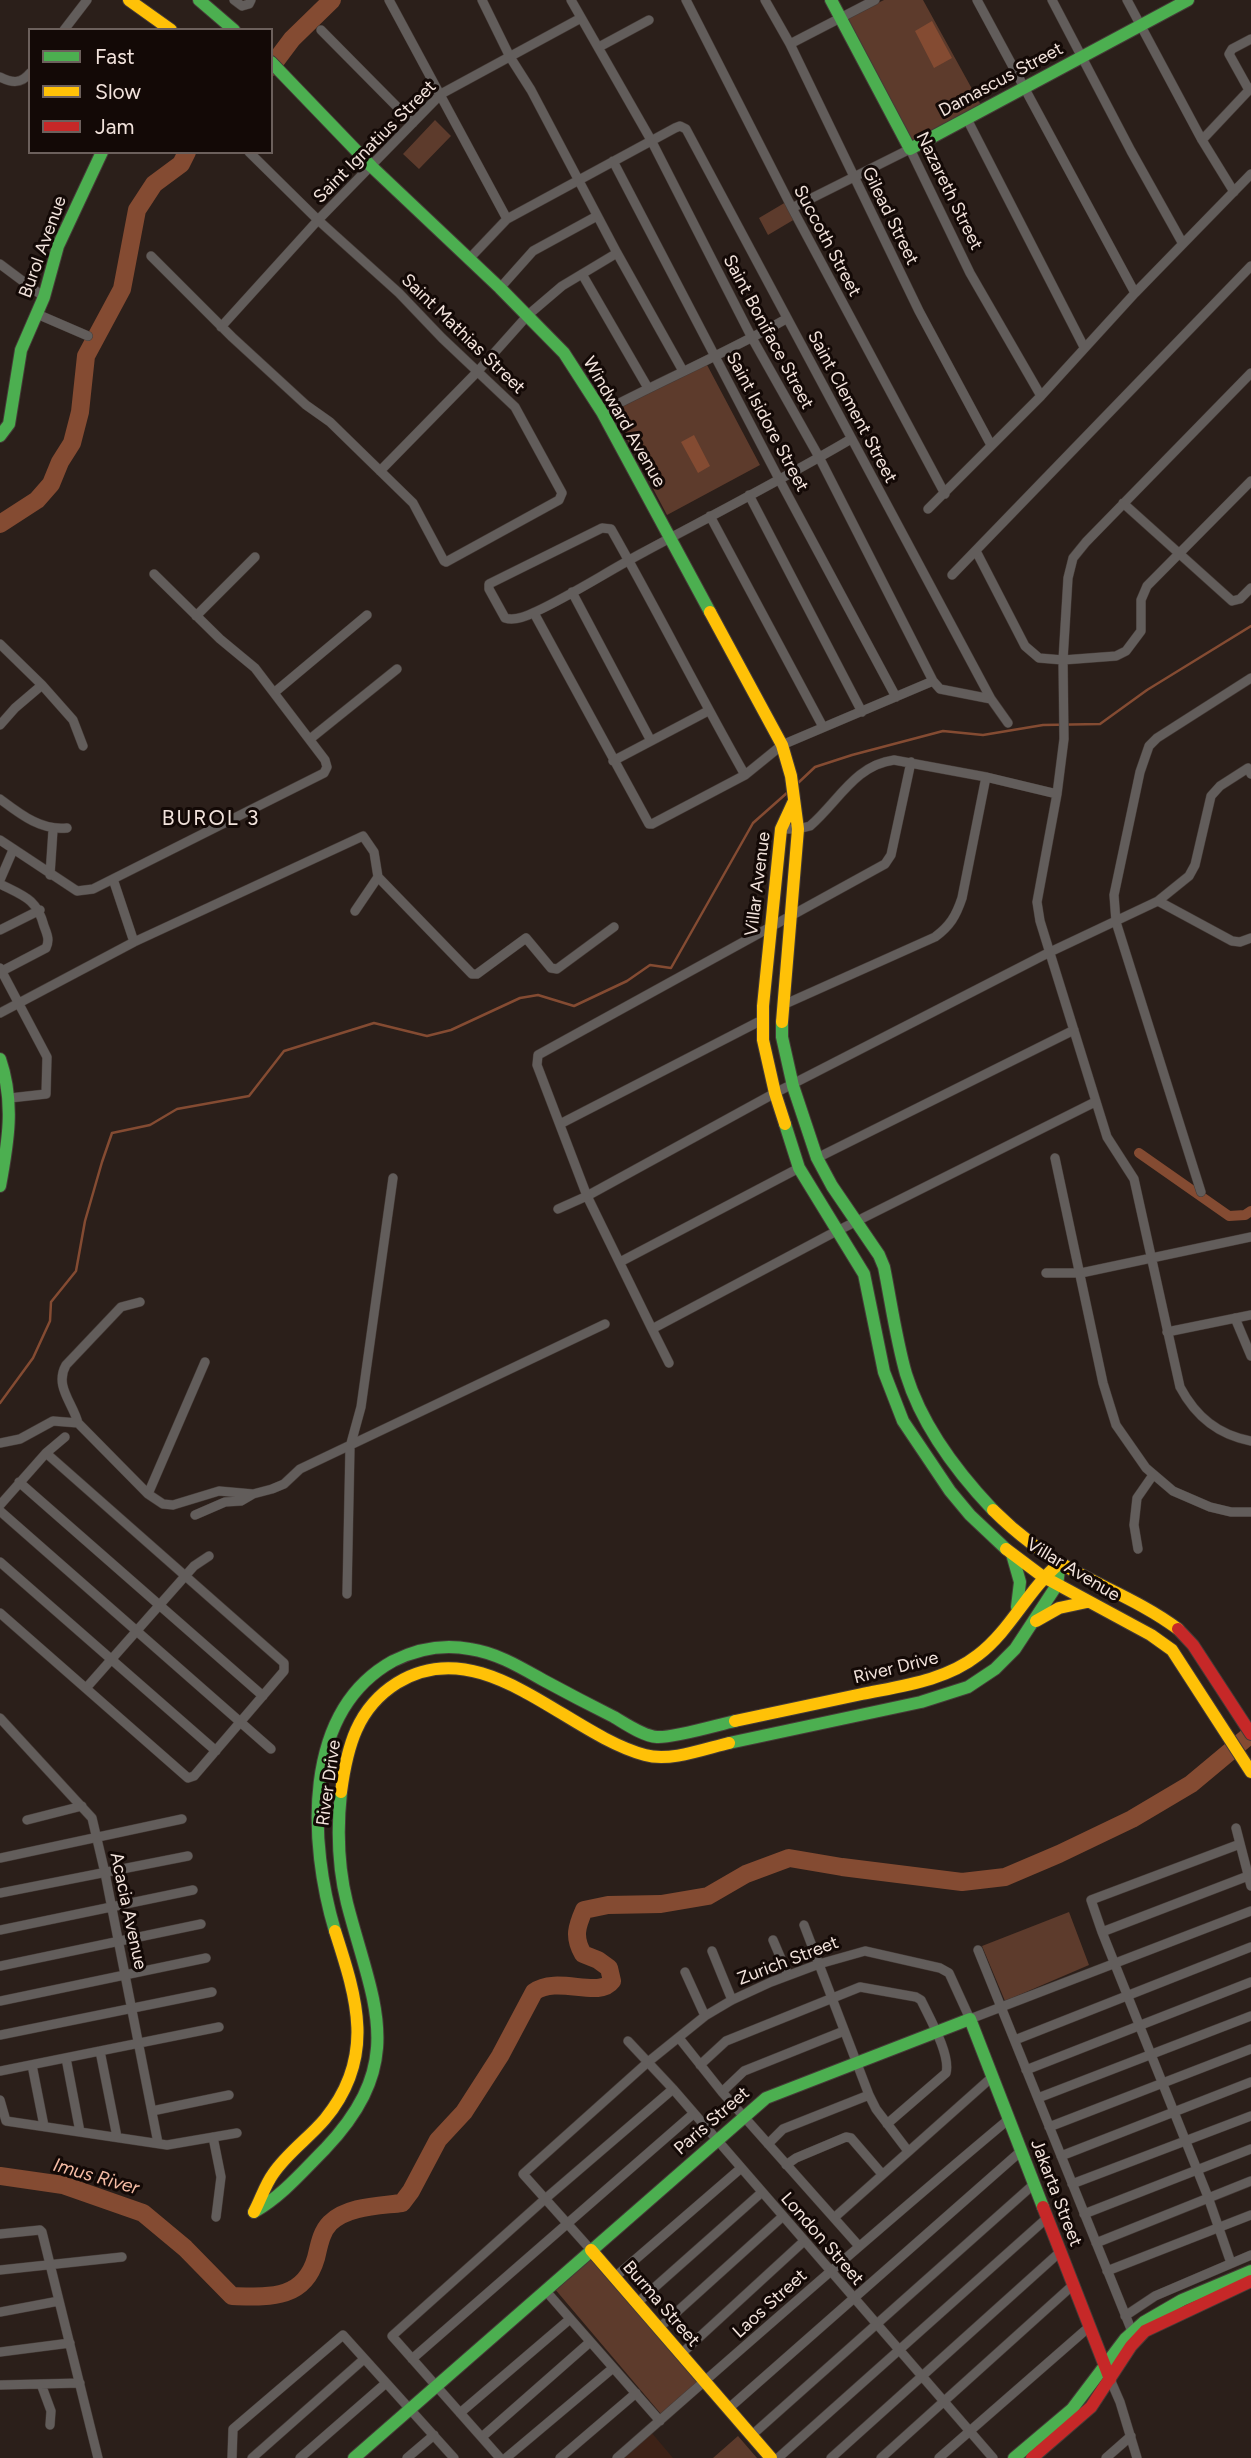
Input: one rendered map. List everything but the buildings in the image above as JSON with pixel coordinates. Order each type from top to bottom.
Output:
[{"type":"street","points":[[66,28],[87,0]]},
{"type":"street","points":[[129,0],[168,28]]},
{"type":"street","points":[[199,0],[232,28]]},
{"type":"street","points":[[234,0],[242,6],[249,4],[251,0]]},
{"type":"street","points":[[390,0],[507,219]]},
{"type":"street","points":[[482,0],[510,57],[531,90],[683,371]]},
{"type":"street","name":"Saint Boniface Street","points":[[571,0],[651,140],[752,338],[819,457],[933,681]]},
{"type":"street","name":"Succoth Street","points":[[685,0],[792,208],[945,494]]},
{"type":"street","name":"Gilead Street","points":[[765,0],[790,44],[919,311],[991,445]]},
{"type":"street","name":"Nazareth Street","points":[[831,0],[970,273],[1041,396]]},
{"type":"street","points":[[790,44],[875,0]]},
{"type":"street","points":[[977,0],[1135,293]]},
{"type":"street","points":[[1052,0],[1130,151],[1183,244]]},
{"type":"street","points":[[1127,0],[1202,140],[1234,192]]},
{"type":"street","name":"Damascus Street","points":[[792,208],[967,119],[1022,87],[1140,27],[1183,1]]},
{"type":"street","name":"Saint Ignatius Street","points":[[221,327],[318,220],[441,94],[581,18]]},
{"type":"street","points":[[599,47],[649,20]]},
{"type":"street","points":[[321,30],[413,123]]},
{"type":"street","points":[[1202,140],[1250,89],[1229,54],[1231,49],[1251,39]]},
{"type":"street","name":"Windward Avenue","points":[[276,66],[372,167],[528,315],[564,353],[602,412],[784,748],[790,767],[793,803]]},
{"type":"street","points":[[0,77],[18,82],[28,75]]},
{"type":"street","points":[[967,119],[1084,347]]},
{"type":"street","name":"Saint Clement Street","points":[[651,140],[675,128],[686,129],[991,699],[1008,723]]},
{"type":"street","points":[[469,259],[507,219],[651,140]]},
{"type":"street","name":"Burol Avenue","points":[[0,436],[9,424],[21,350],[44,296],[58,246],[101,154]]},
{"type":"street","name":"Saint Mathias Street","points":[[250,154],[399,293],[515,407],[562,497],[446,562],[441,558],[413,503],[380,471]]},
{"type":"street","name":"Saint Isidore Street","points":[[613,160],[896,697]]},
{"type":"street","points":[[928,509],[1041,396],[1135,293],[1251,174]]},
{"type":"street","points":[[500,288],[533,251],[597,216]]},
{"type":"street","points":[[151,256],[221,327],[306,405],[330,422],[380,471],[478,371],[528,315],[562,286],[617,253]]},
{"type":"street","points":[[0,264],[44,296]]},
{"type":"street","points":[[952,575],[1251,266]]},
{"type":"street","points":[[582,274],[649,388]]},
{"type":"street","points":[[37,314],[88,336]]},
{"type":"street","points":[[602,412],[715,358],[786,319]]},
{"type":"street","points":[[1251,373],[1086,541],[1073,558],[1068,578],[1063,660],[1064,739],[1037,902],[1095,1102],[1112,1149],[1134,1180],[1180,1387],[1202,1419],[1231,1437],[1251,1441]]},
{"type":"street","points":[[745,775],[708,711],[629,560],[611,528],[602,528],[492,582],[489,589],[505,618],[511,620],[534,613],[629,560],[851,439]]},
{"type":"street","points":[[976,551],[1025,646],[1039,658],[1063,660],[1116,656],[1126,651],[1141,631],[1141,600],[1147,586],[1251,481]]},
{"type":"street","points":[[748,495],[862,712]]},
{"type":"street","points":[[1124,503],[1231,601],[1240,599],[1251,588]]},
{"type":"street","points":[[710,516],[823,727]]},
{"type":"street","points":[[196,616],[255,557]]},
{"type":"street","points":[[0,840],[77,891],[93,889],[324,773],[327,767],[325,760],[255,668],[196,616],[154,574]]},
{"type":"street","points":[[572,592],[652,741]]},
{"type":"street","points":[[534,613],[649,824],[745,775],[784,748],[823,727],[933,681],[940,689],[991,699]]},
{"type":"street","points":[[275,692],[368,615]]},
{"type":"street","points":[[0,644],[73,720],[83,746]]},
{"type":"street","points":[[310,739],[397,669]]},
{"type":"street","points":[[1201,1192],[1116,922],[1114,895],[1142,762],[1149,746],[1157,738],[1251,678]]},
{"type":"street","points":[[0,725],[42,685]]},
{"type":"street","points":[[613,761],[708,711]]},
{"type":"street","points":[[781,829],[798,829],[810,825],[824,814],[864,771],[894,760],[986,777],[1057,794]]},
{"type":"street","points":[[669,1363],[587,1196],[537,1065],[538,1055],[889,860],[911,762]]},
{"type":"street","points":[[558,1209],[587,1196],[775,1093],[1050,952],[1158,901],[1189,876],[1195,865],[1211,796],[1220,786],[1248,768],[1251,774]]},
{"type":"street","points":[[783,1005],[935,937],[946,929],[956,916],[962,898],[986,777]]},
{"type":"street","points":[[0,799],[22,815],[53,830],[67,828]]},
{"type":"street","name":"Villar Avenue","points":[[793,803],[781,829],[762,1020],[763,1040],[775,1093],[799,1168],[864,1274],[884,1372],[903,1421],[950,1492],[970,1515],[1012,1553],[1057,1586],[1165,1643],[1177,1656],[1251,1772]]},
{"type":"street","name":"Villar Avenue","points":[[793,803],[798,829],[782,1037],[793,1086],[817,1158],[884,1267],[904,1367],[912,1390],[936,1437],[984,1501],[1015,1529],[1060,1563],[1177,1628],[1192,1643],[1251,1734]]},
{"type":"street","points":[[50,875],[53,830]]},
{"type":"street","points":[[0,1013],[134,942],[363,836],[374,852],[378,877],[472,974],[477,974],[526,938],[551,968],[557,969],[614,927]]},
{"type":"street","points":[[10,1098],[46,1094],[47,1057],[1,969],[48,946],[40,910],[25,896],[0,882],[13,850]]},
{"type":"street","points":[[355,911],[378,877]]},
{"type":"street","points":[[113,880],[134,942]]},
{"type":"street","points":[[1158,901],[1232,941],[1240,942],[1251,938]]},
{"type":"street","points":[[0,930],[40,910]]},
{"type":"street","points":[[560,1124],[762,1020]]},
{"type":"street","points":[[817,1158],[1074,1030]]},
{"type":"street","points":[[0,1059],[10,1098],[10,1122],[0,1186]]},
{"type":"street","points":[[652,1329],[839,1230],[1095,1102]]},
{"type":"street","points":[[1055,1158],[1103,1383],[1116,1425],[1146,1468],[1173,1491],[1210,1507],[1231,1512],[1251,1512]]},
{"type":"street","points":[[620,1262],[799,1168]]},
{"type":"street","points":[[347,1594],[350,1447],[360,1407],[393,1178]]},
{"type":"street","points":[[1046,1273],[1081,1273],[1251,1237]]},
{"type":"street","points":[[140,1302],[121,1307],[66,1365],[61,1374],[61,1383],[78,1423],[148,1493],[163,1504],[173,1505],[219,1491],[253,1494]]},
{"type":"street","points":[[1167,1332],[1251,1315]]},
{"type":"street","points":[[1236,1318],[1251,1356]]},
{"type":"street","points":[[195,1515],[225,1502],[246,1499],[284,1484],[300,1469],[605,1324]]},
{"type":"street","points":[[148,1493],[205,1362]]},
{"type":"street","points":[[0,1443],[20,1438],[53,1421],[78,1423]]},
{"type":"street","points":[[0,1505],[19,1482],[65,1437]]},
{"type":"street","points":[[0,1613],[187,1778],[194,1776],[284,1671],[284,1663],[47,1453]]},
{"type":"street","points":[[1138,1549],[1134,1525],[1138,1498],[1153,1475]]},
{"type":"street","points":[[19,1482],[263,1696]]},
{"type":"street","points":[[0,1511],[271,1749]]},
{"type":"street","points":[[1012,1553],[1020,1582],[1017,1611]]},
{"type":"street","points":[[87,1687],[194,1566],[209,1556]]},
{"type":"street","points":[[0,1562],[216,1751]]},
{"type":"street","name":"River Drive","points":[[1060,1563],[1057,1586],[1006,1660],[982,1678],[956,1692],[921,1702],[666,1756],[648,1756],[631,1750],[517,1689],[478,1672],[438,1669],[415,1675],[393,1686],[371,1705],[355,1730],[346,1764],[339,1823],[342,1879],[368,1969],[375,2007],[378,2036],[376,2064],[365,2097],[346,2126],[281,2193],[254,2212],[274,2172],[333,2109],[347,2086],[356,2060],[358,2028],[353,1994],[329,1910],[321,1869],[319,1804],[325,1759],[336,1723],[351,1696],[373,1673],[398,1658],[423,1650],[452,1647],[477,1650],[513,1663],[638,1730],[654,1737],[662,1737],[941,1676],[981,1654],[999,1636],[1042,1576],[1060,1563]]},
{"type":"street","points":[[1033,1623],[1059,1608],[1088,1602]]},
{"type":"street","name":"Acacia Avenue","points":[[0,1718],[92,1818],[158,2143]]},
{"type":"street","points":[[27,1820],[82,1806]]},
{"type":"street","points":[[0,1858],[182,1819]]},
{"type":"street","points":[[1102,1931],[1250,1881],[1236,1828]]},
{"type":"street","points":[[1231,2263],[1092,1899],[1240,1844]]},
{"type":"street","points":[[0,1893],[188,1856]]},
{"type":"street","points":[[0,1930],[193,1890]]},
{"type":"street","name":"Paris Street","points":[[354,2458],[766,2098],[1251,1910]]},
{"type":"street","points":[[0,1966],[201,1924]]},
{"type":"street","points":[[804,1924],[869,2095],[908,2151]]},
{"type":"street","points":[[773,1941],[788,1975]]},
{"type":"street","points":[[1015,2040],[1251,1947]]},
{"type":"street","points":[[978,1950],[1134,2335]]},
{"type":"street","points":[[712,1951],[732,2000]]},
{"type":"street","name":"Zurich Street","points":[[523,2174],[648,2062],[705,2016],[732,2000],[819,1964],[864,1951],[940,1968],[949,1973],[970,2019]]},
{"type":"street","points":[[0,2001],[206,1958]]},
{"type":"street","points":[[685,1972],[705,2016]]},
{"type":"street","points":[[1027,2070],[1251,1982]]},
{"type":"street","points":[[700,2065],[726,2041],[832,1998],[867,1987],[916,1997],[921,2000],[936,2031],[948,2067],[946,2073],[887,2124]]},
{"type":"street","points":[[0,2035],[212,1992]]},
{"type":"street","points":[[1038,2098],[1251,2016]]},
{"type":"street","name":"Jakarta Street","points":[[970,2019],[1110,2379]]},
{"type":"street","points":[[0,2071],[219,2027]]},
{"type":"street","points":[[722,2092],[744,2071],[844,2031]]},
{"type":"street","points":[[679,2038],[743,2117],[858,2245]]},
{"type":"street","name":"London Street","points":[[628,2041],[673,2089],[993,2458]]},
{"type":"street","points":[[1049,2127],[1251,2049]]},
{"type":"street","points":[[100,2051],[117,2137]]},
{"type":"street","points":[[66,2058],[80,2132]]},
{"type":"street","points":[[32,2065],[44,2126]]},
{"type":"street","points":[[835,2217],[991,2078]]},
{"type":"street","points":[[1061,2156],[1251,2082]]},
{"type":"street","points":[[500,2458],[393,2336],[545,2199],[673,2089]]},
{"type":"street","points":[[152,2111],[229,2095]]},
{"type":"street","points":[[768,2144],[783,2129],[869,2095]]},
{"type":"street","points":[[0,2100],[6,2121],[167,2145],[237,2133]]},
{"type":"street","points":[[412,2359],[694,2114]]},
{"type":"street","points":[[1072,2184],[1251,2116]]},
{"type":"street","name":"Laos Street","points":[[617,2458],[706,2383],[858,2245],[1009,2119]]},
{"type":"street","points":[[213,2137],[220,2177],[216,2217]]},
{"type":"street","points":[[786,2165],[796,2158],[846,2137],[851,2138],[882,2174]]},
{"type":"street","points":[[1084,2214],[1251,2148]]},
{"type":"street","points":[[729,2409],[1021,2151]]},
{"type":"street","points":[[615,2277],[740,2169]]},
{"type":"street","name":"Burma Street","points":[[523,2174],[771,2458]]},
{"type":"street","points":[[1096,2243],[1251,2181]]},
{"type":"street","points":[[751,2435],[1034,2184]]},
{"type":"street","points":[[637,2303],[761,2193]]},
{"type":"street","points":[[1107,2271],[1251,2215]]},
{"type":"street","points":[[659,2328],[782,2217]]},
{"type":"street","points":[[778,2458],[1047,2218]]},
{"type":"street","points":[[0,2234],[40,2230],[98,2458]]},
{"type":"street","points":[[681,2354],[803,2242]]},
{"type":"street","points":[[831,2458],[1060,2252]]},
{"type":"street","points":[[1125,2316],[1155,2296],[1251,2255]]},
{"type":"street","points":[[0,2270],[121,2257]]},
{"type":"street","points":[[1014,2458],[1079,2401],[1104,2365],[1144,2322],[1180,2301],[1243,2281],[1251,2271]]},
{"type":"street","points":[[881,2458],[1073,2285]]},
{"type":"street","points":[[545,2290],[660,2421]]},
{"type":"street","points":[[0,2312],[60,2301]]},
{"type":"street","points":[[460,2413],[570,2319]]},
{"type":"street","points":[[939,2458],[1090,2327]]},
{"type":"street","points":[[232,2458],[233,2429],[343,2335],[454,2458]]},
{"type":"street","points":[[1032,2458],[1087,2412],[1110,2379],[1134,2335]]},
{"type":"street","points":[[482,2437],[590,2342]]},
{"type":"street","points":[[0,2352],[70,2343]]},
{"type":"street","points":[[252,2458],[364,2359]]},
{"type":"street","points":[[506,2458],[613,2368]]},
{"type":"street","points":[[1110,2379],[1137,2458]]},
{"type":"street","points":[[0,2385],[80,2383]]},
{"type":"street","points":[[300,2458],[386,2383]]},
{"type":"street","points":[[41,2384],[51,2411],[50,2425]]},
{"type":"street","points":[[560,2458],[636,2393]]},
{"type":"street","points":[[407,2458],[434,2435]]},
{"type":"street","points":[[1106,2458],[1131,2436]]},
{"type":"shaded area","points":[[884,0],[923,0],[982,107],[911,143],[847,18]]},
{"type":"shaded area","points":[[932,21],[952,58],[934,68],[915,31]]},
{"type":"shaded area","points":[[435,120],[451,136],[419,169],[403,154]]},
{"type":"shaded area","points":[[786,202],[795,219],[768,235],[759,218]]},
{"type":"shaded area","points":[[706,363],[760,465],[667,515],[612,411]]},
{"type":"shaded area","points":[[694,435],[710,466],[698,473],[681,442]]},
{"type":"shaded area","points":[[1069,1912],[1089,1965],[1005,2001],[982,1946]]},
{"type":"shaded area","points":[[591,2253],[703,2382],[661,2414],[554,2288]]},
{"type":"shaded area","points":[[651,2432],[673,2458],[621,2458]]},
{"type":"shaded area","points":[[738,2436],[757,2458],[713,2458]]},
{"type":"waterway","points":[[273,64],[292,39],[332,0]]},
{"type":"waterway","points":[[0,524],[37,500],[51,484],[72,443],[80,412],[86,356],[122,289],[137,210],[154,184],[181,164],[186,154]]},
{"type":"waterway","points":[[798,783],[815,767],[943,731],[983,735],[1043,725],[1100,724],[1147,690],[1251,626]]},
{"type":"waterway","points":[[0,1403],[33,1358],[50,1321],[51,1302],[76,1271],[85,1221],[112,1133],[150,1125],[177,1109],[249,1096],[284,1051],[374,1023],[427,1036],[451,1030],[520,998],[538,995],[574,1006],[627,981],[650,965],[671,968],[753,823],[788,792]]},
{"type":"waterway","points":[[1139,1153],[1229,1216],[1245,1215],[1251,1211]]},
{"type":"waterway","name":"Imus River","points":[[0,2176],[63,2185],[143,2213],[185,2248],[232,2296],[283,2293],[303,2282],[316,2258],[324,2231],[337,2217],[364,2208],[402,2203],[438,2140],[464,2112],[500,2056],[534,1992],[543,1987],[554,1986],[598,1988],[612,1981],[609,1968],[583,1954],[580,1948],[577,1932],[584,1910],[608,1905],[661,1904],[708,1896],[746,1874],[789,1858],[962,1882],[1005,1877],[1132,1819],[1191,1784],[1251,1734]]},
{"type":"traffic: fast","points":[[199,0],[232,28]]},
{"type":"traffic: fast","points":[[831,0],[910,149],[1188,0]]},
{"type":"traffic: fast","points":[[273,64],[372,167],[500,288],[564,353],[602,412],[710,612]]},
{"type":"traffic: fast","points":[[0,436],[9,424],[21,350],[44,297],[58,246],[101,154]]},
{"type":"traffic: fast","points":[[782,1022],[782,1037],[793,1086],[817,1158],[884,1267],[899,1347],[921,1412],[966,1480],[993,1510]]},
{"type":"traffic: fast","points":[[0,1059],[9,1107],[0,1186]]},
{"type":"traffic: fast","points":[[785,1124],[799,1168],[864,1274],[884,1372],[903,1421],[950,1491],[970,1515],[1006,1549]]},
{"type":"traffic: fast","points":[[1012,1554],[1020,1582],[1017,1607]]},
{"type":"traffic: fast","points":[[729,1743],[921,1702],[968,1687],[995,1669],[1015,1649],[1057,1585],[1060,1563]]},
{"type":"traffic: fast","points":[[335,1931],[320,1859],[318,1821],[320,1782],[327,1746],[341,1712],[363,1684],[393,1661],[412,1653],[441,1647],[480,1651],[499,1657],[635,1729],[657,1737],[735,1721]]},
{"type":"traffic: fast","points":[[254,2212],[292,2183],[351,2117],[368,2087],[376,2059],[374,2002],[347,1903],[340,1862],[341,1792]]},
{"type":"traffic: fast","points":[[354,2458],[766,2098],[970,2019],[1043,2207]]},
{"type":"traffic: fast","points":[[1014,2458],[1072,2409],[1125,2339],[1144,2322],[1182,2300],[1251,2271]]},
{"type":"traffic: slow","points":[[129,0],[168,28]]},
{"type":"traffic: slow","points":[[710,612],[782,745],[791,776],[798,829],[782,1022]]},
{"type":"traffic: slow","points":[[785,1124],[763,1040],[763,1006],[781,829],[793,803]]},
{"type":"traffic: slow","points":[[993,1510],[1052,1558],[1140,1605],[1178,1629]]},
{"type":"traffic: slow","points":[[1006,1549],[1042,1576],[1151,1635],[1172,1650],[1251,1772]]},
{"type":"traffic: slow","points":[[735,1721],[907,1685],[951,1671],[990,1645],[1038,1585],[1060,1563]]},
{"type":"traffic: slow","points":[[1036,1621],[1059,1608],[1087,1602]]},
{"type":"traffic: slow","points":[[341,1792],[351,1744],[372,1704],[397,1683],[429,1670],[461,1669],[492,1677],[524,1691],[615,1744],[645,1755],[676,1756],[729,1743]]},
{"type":"traffic: slow","points":[[254,2212],[273,2174],[325,2119],[341,2096],[351,2073],[356,2050],[355,2004],[335,1931]]},
{"type":"traffic: slow","points":[[591,2250],[771,2458]]},
{"type":"traffic: jam","points":[[1178,1629],[1193,1645],[1251,1734]]},
{"type":"traffic: jam","points":[[1043,2207],[1110,2379]]},
{"type":"traffic: jam","points":[[1032,2458],[1091,2407],[1131,2346],[1145,2331],[1251,2281]]},
{"type":"district","name":"BUROL 3","points":[[211,819]]}]
